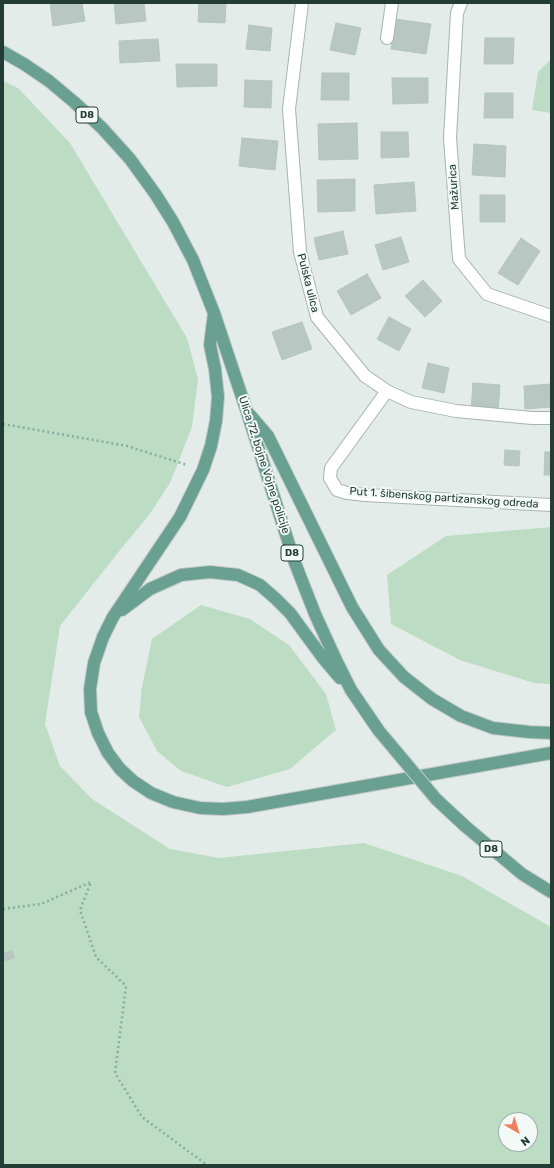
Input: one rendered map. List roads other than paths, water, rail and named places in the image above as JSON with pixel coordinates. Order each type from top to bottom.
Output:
[{"type":"main road","name":"Ulica 72. bojne Vojne policije","points":[[3,52],[49,81],[102,128],[130,159],[173,222],[193,260],[214,313],[296,563],[315,614],[351,690],[379,731],[436,799],[465,826],[522,874],[551,892]]},
{"type":"main road","points":[[214,313],[210,345],[215,369],[218,397],[216,421],[211,446],[203,470],[180,517],[113,617],[103,637],[94,663],[90,689],[91,712],[98,734],[108,753],[120,769],[151,794],[173,802],[200,808],[223,809],[247,807],[551,753]]},
{"type":"main road","points":[[247,412],[268,436],[352,607],[379,650],[404,678],[432,699],[461,716],[493,728],[551,733]]},
{"type":"main road","points":[[113,617],[150,589],[181,575],[210,572],[238,575],[260,585],[290,613],[323,658],[351,690]]},
{"type":"street","name":"Pulska ulica","points":[[302,3],[288,109],[300,252],[316,317],[365,376],[387,391],[410,402],[456,412],[551,418]]},
{"type":"street","points":[[387,38],[392,3]]},
{"type":"street","name":"Mažurica","points":[[461,3],[457,13],[450,138],[459,259],[487,294],[551,316]]},
{"type":"street","name":"Put 1. šibenskog partizanskog odreda","points":[[387,391],[331,468],[330,478],[337,490],[365,495],[551,505]]}]
